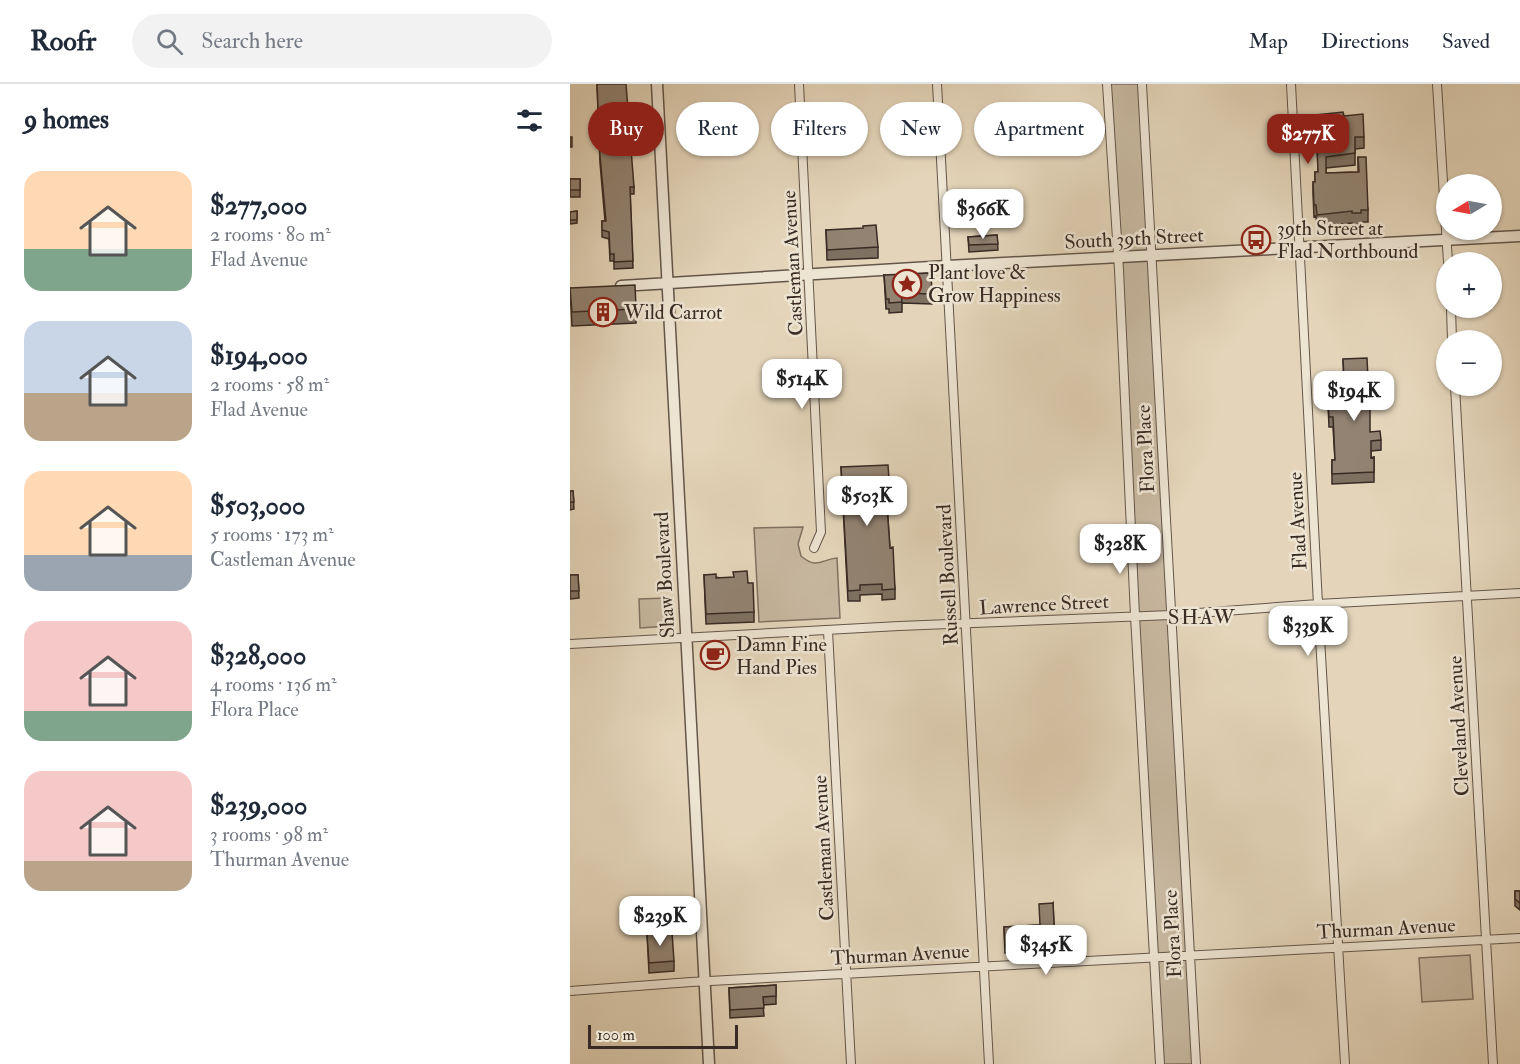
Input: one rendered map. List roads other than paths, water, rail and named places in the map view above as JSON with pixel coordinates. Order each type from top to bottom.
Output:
[{"type":"street","name":"Shaw Boulevard","points":[[657,84],[709,1064]]},
{"type":"street","name":"Castleman Avenue","points":[[799,84],[821,532],[814,548]]},
{"type":"street","name":"Russell Boulevard","points":[[937,84],[989,1064]]},
{"type":"street","name":"Flora Place","points":[[1107,84],[1119,257],[1135,616],[1160,1064]]},
{"type":"street","name":"Flora Place","points":[[1142,84],[1196,1064]]},
{"type":"street","name":"Flad Avenue","points":[[1291,84],[1345,1064]]},
{"type":"street","points":[[1437,84],[1443,174]]},
{"type":"street","name":"South 39th Street","points":[[1502,237],[1520,236]]},
{"type":"street","name":"South 39th Street","points":[[606,287],[947,266],[1447,240]]},
{"type":"street","points":[[1447,240],[1448,252]]},
{"type":"street","name":"Cleveland Avenue","points":[[1456,396],[1487,939],[1492,1064]]},
{"type":"street","name":"Lawrence Street","points":[[570,644],[1171,615],[1520,593]]},
{"type":"street","name":"Castleman Avenue","points":[[828,631],[851,1064]]},
{"type":"street","name":"Thurman Avenue","points":[[570,991],[984,966],[1520,938]]},
{"type":"place","name":"39th Street at Flad Northbound","points":[[1256,240]]},
{"type":"place","name":"Plant love & Grow Happiness","points":[[907,284]]},
{"type":"place","name":"Wild Carrot","points":[[603,312]]},
{"type":"place","name":"Damn Fine Hand Pies","points":[[715,655]]},
{"type":"district","name":"SHAW","points":[[1202,617]]}]
